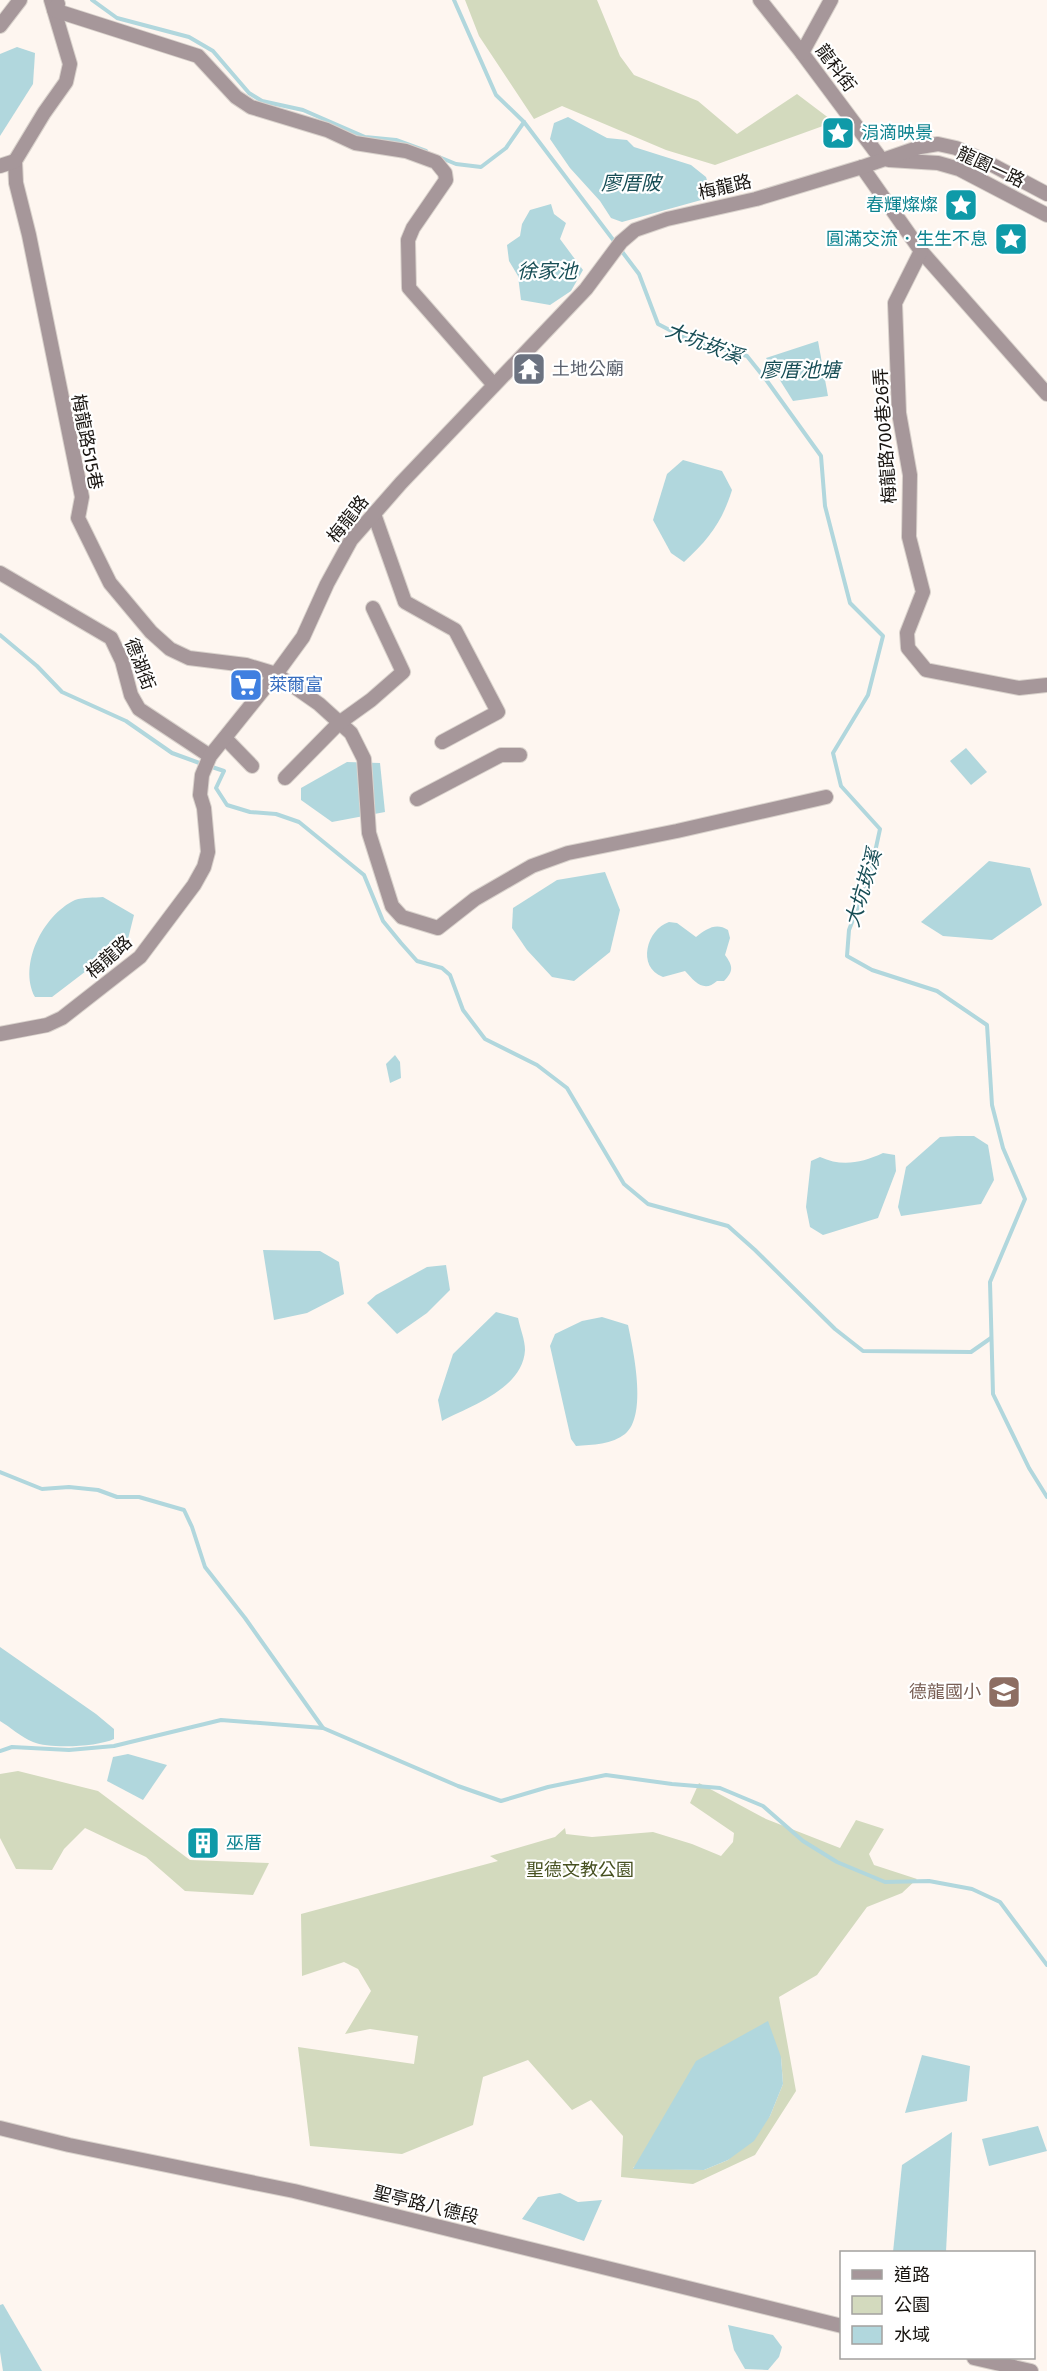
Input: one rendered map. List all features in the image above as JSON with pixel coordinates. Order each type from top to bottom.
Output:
[{"type":"street","points":[[0,26],[20,0]]},
{"type":"street","name":"龍科街","points":[[760,0],[881,159]]},
{"type":"street","points":[[802,53],[831,0]]},
{"type":"street","points":[[0,166],[15,161],[44,112],[66,82],[70,64],[56,4]]},
{"type":"street","points":[[56,4],[198,56],[236,97],[251,107],[327,130],[355,143],[406,151],[436,162],[445,172],[446,180],[413,228],[408,240],[409,288],[494,385]]},
{"type":"street","name":"龍園一路","points":[[881,159],[938,144],[956,148],[1047,194]]},
{"type":"street","name":"梅龍路","points":[[0,1034],[47,1024],[62,1018],[140,957],[194,885],[204,867],[208,852],[204,808],[200,795],[203,772],[210,757],[303,637],[327,584],[351,540],[586,289],[617,247],[635,230],[667,219],[756,199],[862,167],[881,159]]},
{"type":"street","name":"龍園一路","points":[[881,159],[938,163],[959,169],[1047,215]]},
{"type":"street","name":"梅龍路515巷","points":[[15,161],[16,183],[29,235],[82,498],[78,518],[110,583],[152,632],[170,649],[189,658],[246,665],[276,674],[319,704],[351,733],[364,759],[369,833],[392,906],[402,917],[438,928],[475,899],[523,871],[559,856],[826,797]]},
{"type":"street","points":[[862,167],[921,251],[1047,394]]},
{"type":"street","name":"梅龍路700巷26弄","points":[[921,251],[895,303],[899,412],[910,476],[909,537],[923,592],[907,633],[908,648],[926,670],[1019,688],[1047,685]]},
{"type":"street","points":[[374,514],[405,602],[454,630],[498,712],[442,742]]},
{"type":"street","name":"德湖街","points":[[0,573],[111,638],[122,661],[131,695],[139,709],[210,757]]},
{"type":"street","points":[[285,778],[339,723],[371,700],[403,672],[373,608]]},
{"type":"street","points":[[225,738],[252,766]]},
{"type":"street","points":[[417,799],[501,755],[520,755]]},
{"type":"street","name":"聖亭路八德段","points":[[0,2128],[81,2148],[294,2190],[840,2326]]},
{"type":"street","points":[[978,2359],[1031,2371]]},
{"type":"green space","points":[[465,0],[597,0],[620,56],[634,75],[698,101],[737,134],[797,94],[834,122],[715,165],[666,150],[562,106],[534,119],[479,36]]},
{"type":"green space","points":[[18,1771],[98,1791],[190,1860],[269,1863],[253,1895],[185,1891],[146,1857],[85,1828],[64,1849],[52,1870],[16,1869],[0,1838],[0,1774]]},
{"type":"green space","name":"聖德文教公園","points":[[699,1783],[766,1819],[840,1848],[856,1820],[884,1829],[869,1854],[874,1865],[917,1879],[902,1893],[867,1907],[817,1975],[779,1997],[796,2091],[755,2155],[693,2184],[621,2177],[623,2136],[591,2100],[572,2110],[528,2060],[483,2077],[473,2125],[402,2154],[310,2146],[298,2047],[414,2064],[418,2036],[370,2029],[345,2034],[371,1991],[358,1969],[344,1962],[302,1976],[301,1914],[498,1861],[490,1856],[555,1837],[565,1828],[566,1834],[592,1837],[653,1832],[721,1856],[733,1842],[734,1833],[690,1803]],"holes":[[[781,2057],[783,2084],[770,2116],[728,2160],[704,2170],[633,2168]]]},
{"type":"water","points":[[17,47],[35,53],[33,84],[0,136],[0,54]]},
{"type":"water","name":"廖厝陂","points":[[568,117],[607,138],[627,140],[634,147],[691,165],[706,177],[712,197],[622,222],[611,218],[600,201],[570,168],[550,139],[554,123]]},
{"type":"water","name":"徐家池","points":[[551,204],[554,214],[566,223],[560,239],[583,270],[571,291],[550,305],[521,300],[518,276],[509,261],[507,245],[520,236],[522,224],[530,210]]},
{"type":"water","name":"廖厝池塘","points":[[818,341],[828,396],[793,401],[766,358]]},
{"type":"water","points":[[683,460],[722,471],[732,490],[724,512],[714,529],[701,546],[684,562],[671,553],[653,520],[667,474]]},
{"type":"water","points":[[966,748],[987,772],[971,785],[950,761]]},
{"type":"water","points":[[347,762],[380,763],[385,812],[332,822],[301,800],[301,788]]},
{"type":"water","points":[[989,861],[1030,868],[1042,905],[992,940],[943,936],[921,922]]},
{"type":"water","points":[[605,872],[620,910],[610,952],[574,981],[552,977],[527,950],[512,928],[513,908],[557,880]]},
{"type":"water","points":[[103,897],[134,915],[128,939],[52,997],[35,997],[30,970],[32,956],[44,929],[63,907],[75,900]]},
{"type":"water","points":[[669,922],[677,923],[696,937],[707,929],[715,927],[728,930],[730,938],[725,955],[731,968],[730,974],[724,981],[704,986],[696,982],[685,971],[663,977],[655,972],[649,965],[647,957],[650,940],[661,926]]},
{"type":"water","points":[[395,1055],[400,1062],[401,1078],[390,1083],[386,1064]]},
{"type":"water","points":[[974,1136],[988,1145],[994,1180],[981,1204],[901,1216],[898,1207],[906,1167],[940,1137]]},
{"type":"water","points":[[883,1153],[895,1155],[896,1171],[878,1218],[823,1235],[810,1227],[806,1207],[811,1161],[820,1157],[836,1162],[852,1163]]},
{"type":"water","points":[[263,1250],[320,1251],[339,1262],[344,1294],[307,1313],[274,1320]]},
{"type":"water","points":[[446,1265],[450,1290],[427,1313],[397,1334],[367,1303],[376,1295],[427,1267]]},
{"type":"water","points":[[496,1312],[518,1318],[525,1346],[522,1364],[505,1386],[480,1402],[442,1421],[438,1400],[453,1354]]},
{"type":"water","points":[[602,1317],[628,1325],[637,1382],[636,1413],[632,1425],[625,1434],[615,1440],[576,1446],[571,1439],[550,1346],[555,1334],[582,1321]]},
{"type":"water","points":[[0,1647],[96,1714],[114,1729],[114,1739],[85,1745],[50,1746],[33,1742],[0,1721]]},
{"type":"water","points":[[128,1754],[167,1765],[143,1800],[107,1781],[113,1757]]},
{"type":"water","points":[[768,2021],[781,2057],[783,2084],[770,2116],[754,2141],[728,2160],[704,2170],[633,2169],[696,2061]]},
{"type":"water","points":[[922,2055],[970,2066],[967,2101],[905,2113]]},
{"type":"water","points":[[1038,2126],[1047,2151],[989,2166],[982,2139]]},
{"type":"water","points":[[952,2132],[946,2251],[893,2251],[902,2165]]},
{"type":"water","points":[[560,2193],[578,2202],[602,2200],[584,2241],[522,2219],[538,2197]]},
{"type":"water","points":[[3,2304],[42,2371],[3,2371],[0,2352],[0,2305]]},
{"type":"water","points":[[728,2325],[773,2335],[782,2347],[779,2357],[768,2370],[745,2369],[734,2350]]},
{"type":"waterway","points":[[92,0],[117,18],[189,37],[213,51],[249,93],[262,101],[303,110],[365,137],[396,140],[426,151]]},
{"type":"waterway","name":"大坑崁溪","points":[[454,0],[496,95],[524,122],[639,274],[658,324],[685,338],[747,356],[821,456],[825,506],[850,603],[883,636],[868,695],[833,753],[841,786],[880,829],[870,875],[849,930],[847,956],[872,970],[937,991],[987,1025],[992,1105],[1003,1148],[1025,1199],[990,1282],[993,1394],[1029,1468],[1047,1497]]},
{"type":"waterway","points":[[439,157],[456,164],[481,167],[506,148],[524,122]]},
{"type":"waterway","points":[[0,635],[37,666],[62,692],[126,721],[172,753],[202,764]]},
{"type":"waterway","points":[[209,766],[224,771],[216,788],[227,805],[250,812],[276,814],[299,822],[364,875],[383,921],[401,943],[417,961],[442,968],[450,975],[463,1010],[485,1039],[537,1065],[567,1088],[624,1184],[648,1204],[728,1226],[835,1329],[863,1351],[971,1352],[991,1338]]},
{"type":"waterway","points":[[0,1472],[42,1489],[69,1487],[98,1490],[117,1497],[139,1497],[184,1510],[205,1567],[245,1618],[323,1728]]},
{"type":"waterway","points":[[0,1751],[12,1747],[69,1750],[114,1746],[221,1720],[323,1728],[458,1786],[501,1801],[548,1787],[606,1775],[720,1788],[763,1806],[803,1841],[837,1862],[885,1882],[929,1881],[972,1889],[1000,1902],[1047,1965]]},
{"type":"place","name":"涓滴映景","points":[[838,133]]},
{"type":"place","name":"春輝燦燦","points":[[961,205]]},
{"type":"place","name":"圓滿交流．生生不息","points":[[1011,239]]},
{"type":"place","name":"土地公廟","points":[[529,369]]},
{"type":"place","name":"萊爾富","points":[[246,685]]},
{"type":"place","name":"德龍國小","points":[[1004,1692]]},
{"type":"place","name":"巫厝","points":[[203,1843]]}]
